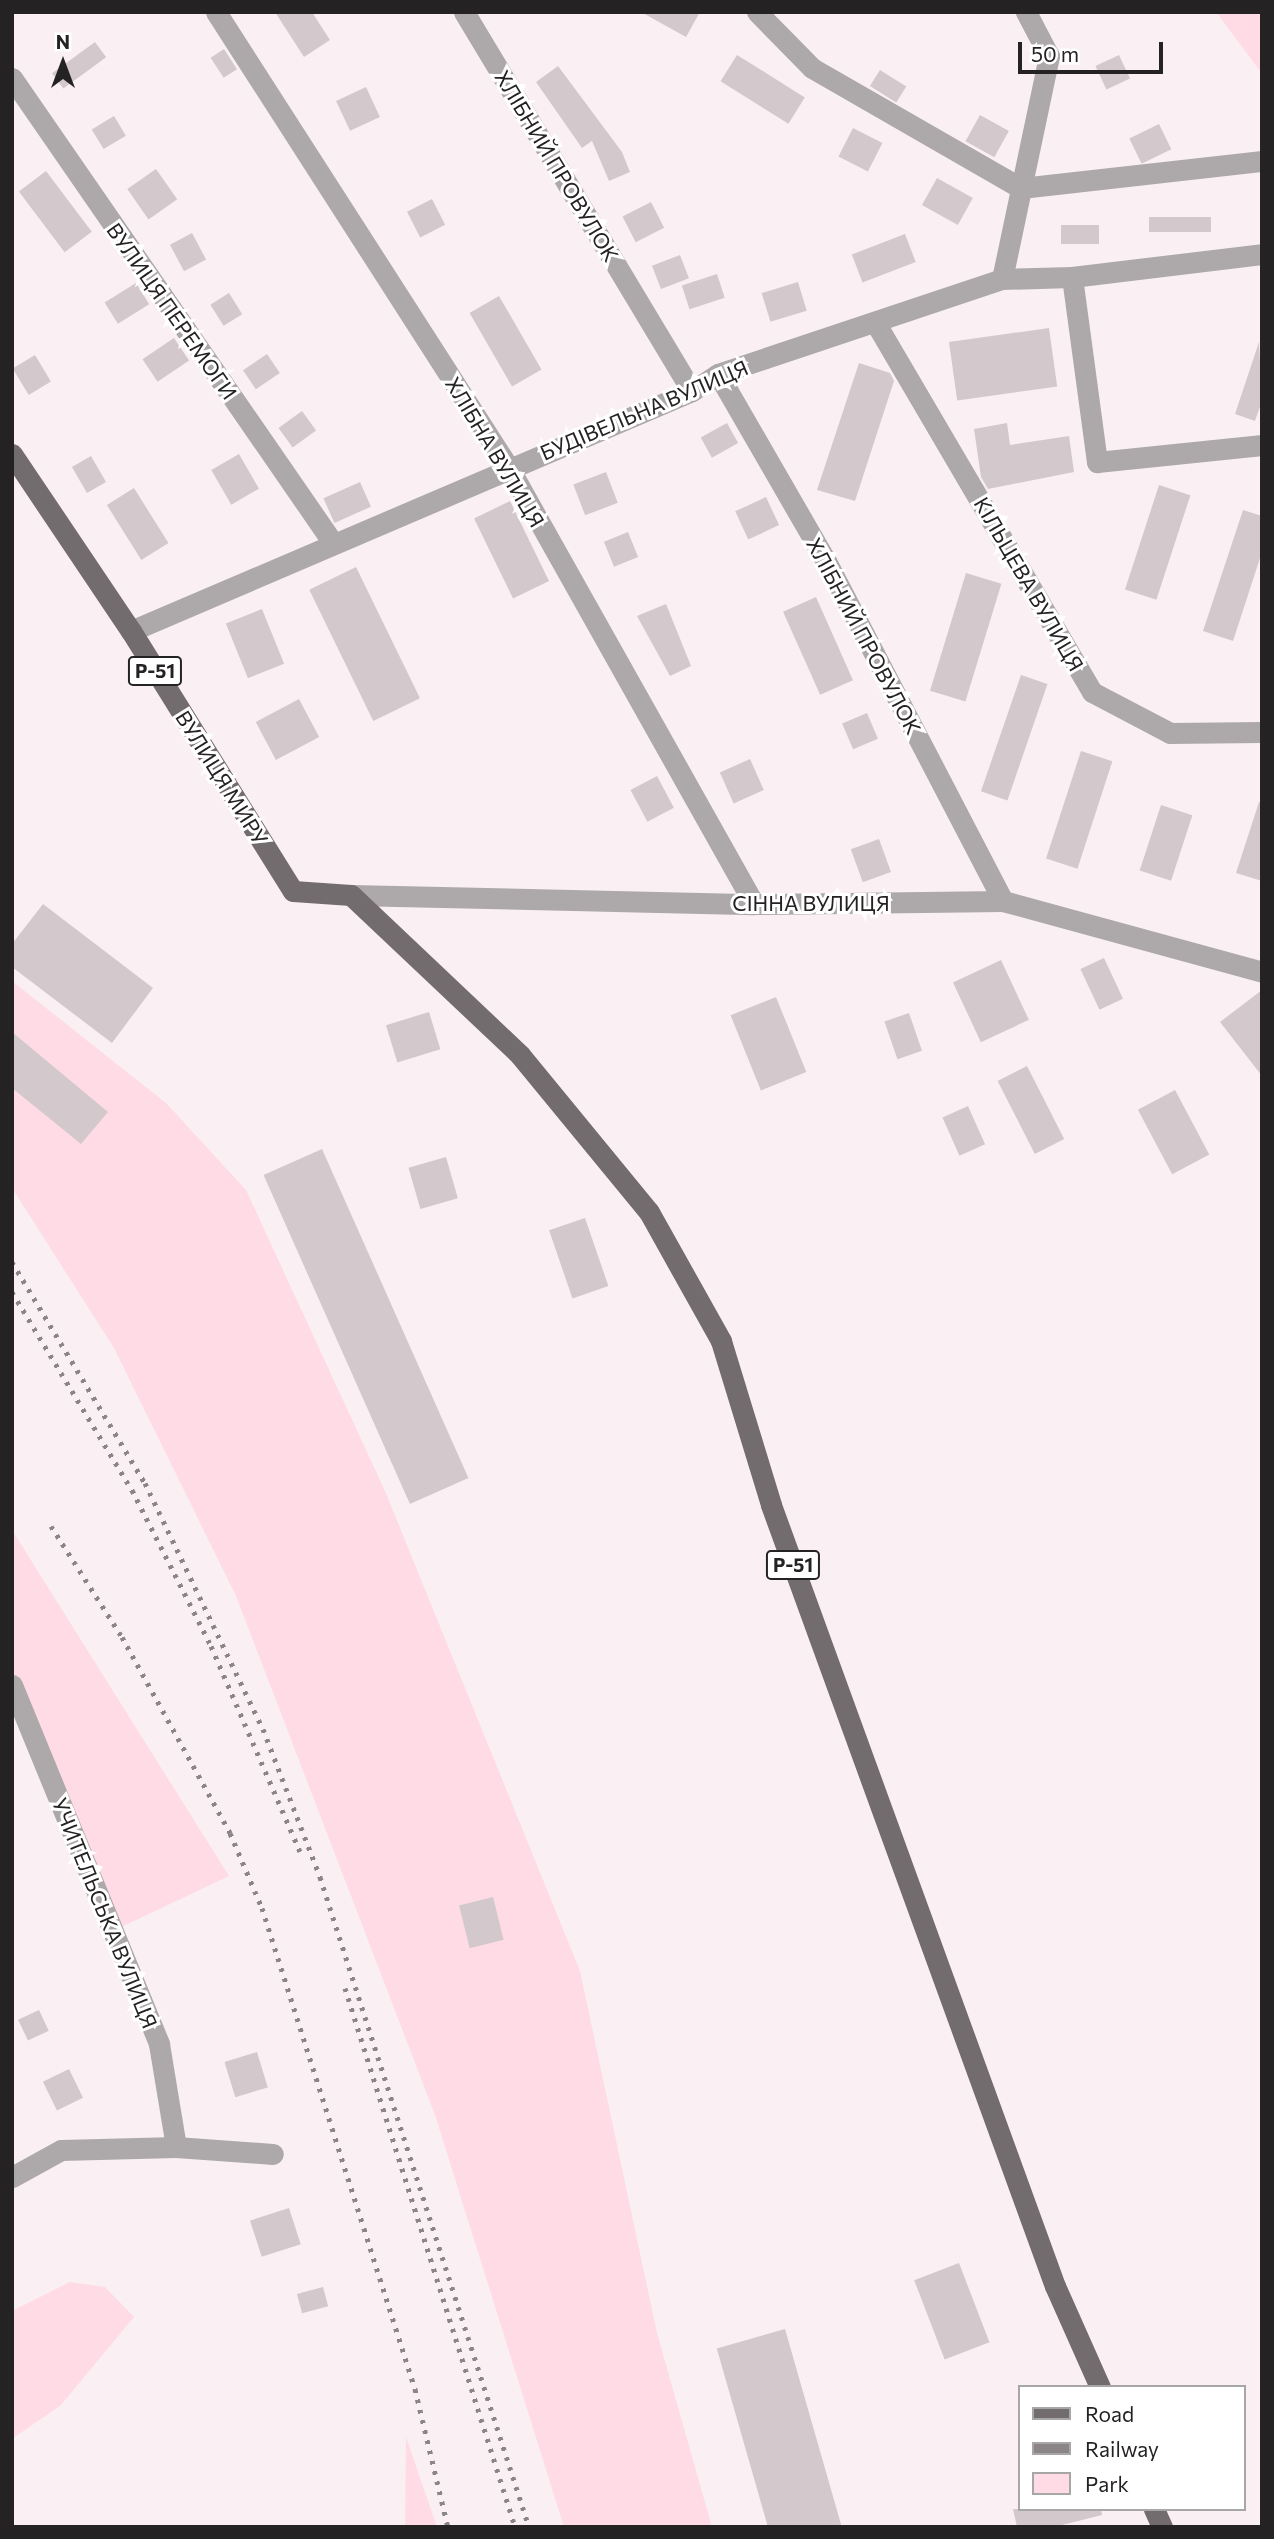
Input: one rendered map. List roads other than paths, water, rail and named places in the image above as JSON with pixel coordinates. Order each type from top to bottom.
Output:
[{"type":"main road","name":"ВУЛИЦЯ МИРУ","points":[[12,454],[131,631],[293,891],[351,895]]},
{"type":"main road","name":"Р-51","points":[[351,895],[520,1055],[649,1212],[721,1341],[786,1544],[1055,2286],[1099,2385]]},
{"type":"main road","points":[[1155,2511],[1162,2527]]},
{"type":"street","name":"ХЛІБНА ВУЛИЦЯ","points":[[216,12],[509,468],[754,904]]},
{"type":"street","name":"ХЛІБНИЙ ПРОВУЛОК","points":[[464,12],[692,391]]},
{"type":"street","points":[[757,12],[812,68],[1021,188],[1262,161]]},
{"type":"street","points":[[1002,279],[1049,56],[1026,12]]},
{"type":"street","name":"ВУЛИЦЯ ПЕРЕМОГИ","points":[[12,78],[333,543]]},
{"type":"street","name":"БУДІВЕЛЬНА ВУЛИЦЯ","points":[[131,631],[692,391],[719,374],[1002,279],[1072,277],[1262,254]]},
{"type":"street","points":[[1072,277],[1097,462],[1262,445]]},
{"type":"street","name":"КІЛЬЦЕВА ВУЛИЦЯ","points":[[875,322],[1092,692],[1170,733],[1262,732]]},
{"type":"street","name":"ХЛІБНИЙ ПРОВУЛОК","points":[[719,374],[826,561],[1003,901]]},
{"type":"street","name":"СІННА ВУЛИЦЯ","points":[[351,895],[754,904],[1003,901],[1262,972]]},
{"type":"street","name":"УЧИТЕЛЬСЬКА ВУЛИЦЯ","points":[[12,1685],[159,2044],[176,2147]]},
{"type":"street","points":[[12,2177],[61,2150],[176,2147],[273,2154]]},
{"type":"railway","points":[[12,1262],[145,1483],[263,1729],[320,1877],[529,2527]]},
{"type":"railway","points":[[12,1292],[132,1490],[211,1646],[300,1852]]},
{"type":"railway","points":[[51,1526],[122,1637],[230,1833],[262,1908],[415,2389],[448,2527]]},
{"type":"railway","points":[[345,1988],[515,2527]]}]
